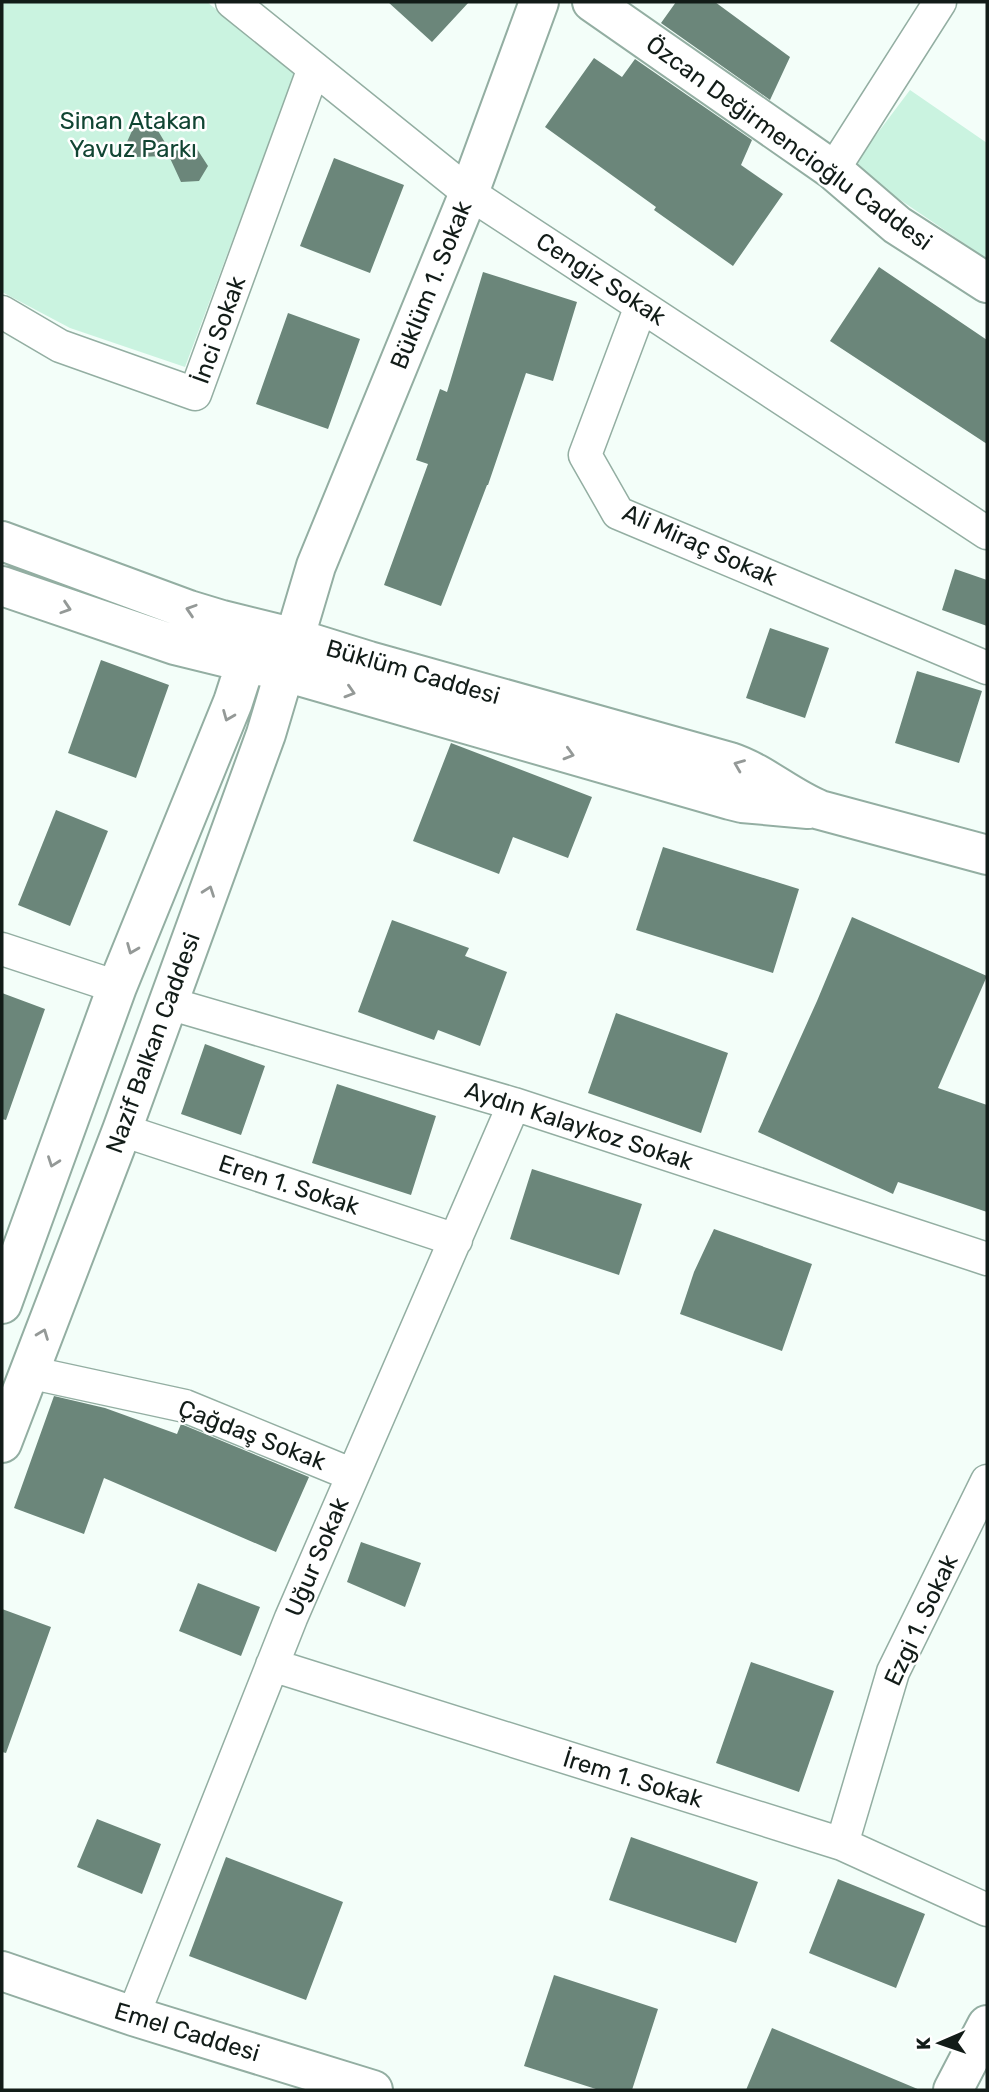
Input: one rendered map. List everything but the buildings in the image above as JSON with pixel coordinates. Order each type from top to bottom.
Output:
[{"type":"street","name":"Cengiz Sokak","points":[[232,2],[469,193],[987,533]]},
{"type":"street","name":"Büklüm 1. Sokak","points":[[290,655],[316,566],[469,193],[539,2]]},
{"type":"street","name":"Özcan Değirmencioğlu Caddesi","points":[[592,2],[833,170],[897,225],[987,283]]},
{"type":"street","points":[[833,170],[940,2]]},
{"type":"street","name":"İnci Sokak","points":[[2,312],[60,346],[195,394],[314,68]]},
{"type":"street","name":"Ali Miraç Sokak","points":[[641,306],[585,455],[618,513],[987,668]]},
{"type":"street","name":"Büklüm Caddesi","points":[[2,541],[189,610],[252,645],[290,655],[369,661],[730,761],[746,767],[820,810],[987,853]]},
{"type":"street","name":"Büklüm 1. Sokak","points":[[252,645],[298,593],[316,566]]},
{"type":"street","name":"Büklüm Caddesi","points":[[2,586],[175,645],[252,645]]},
{"type":"street","name":"Nazif Balkan Caddesi","points":[[2,1304],[117,987],[233,702],[252,645]]},
{"type":"street","name":"Nazif Balkan Caddesi","points":[[2,1443],[122,1130],[266,734],[290,655]]},
{"type":"street","points":[[2,949],[117,987]]},
{"type":"street","name":"Aydın Kalaykoz Sokak","points":[[168,1003],[514,1104],[987,1259]]},
{"type":"street","name":"Uğur Sokak","points":[[133,2016],[290,1618],[514,1104]]},
{"type":"street","name":"Eren 1. Sokak","points":[[122,1130],[456,1240]]},
{"type":"street","name":"Çağdaş Sokak","points":[[28,1372],[185,1406],[353,1475]]},
{"type":"street","name":"Ezgi 1. Sokak","points":[[842,1844],[893,1672],[987,1481]]},
{"type":"street","name":"İrem 1. Sokak","points":[[272,1665],[842,1844],[987,1910]]},
{"type":"street","name":"Emel Caddesi","points":[[2,1971],[133,2016],[373,2090]]},
{"type":"street","points":[[953,2090],[987,2025]]},
{"type":"green space","name":"Sinan Atakan Yavuz Parkı","points":[[2,2],[207,2],[295,73],[185,367],[70,328],[2,292]]},
{"type":"green space","points":[[910,90],[987,143],[987,259],[852,167]]}]
